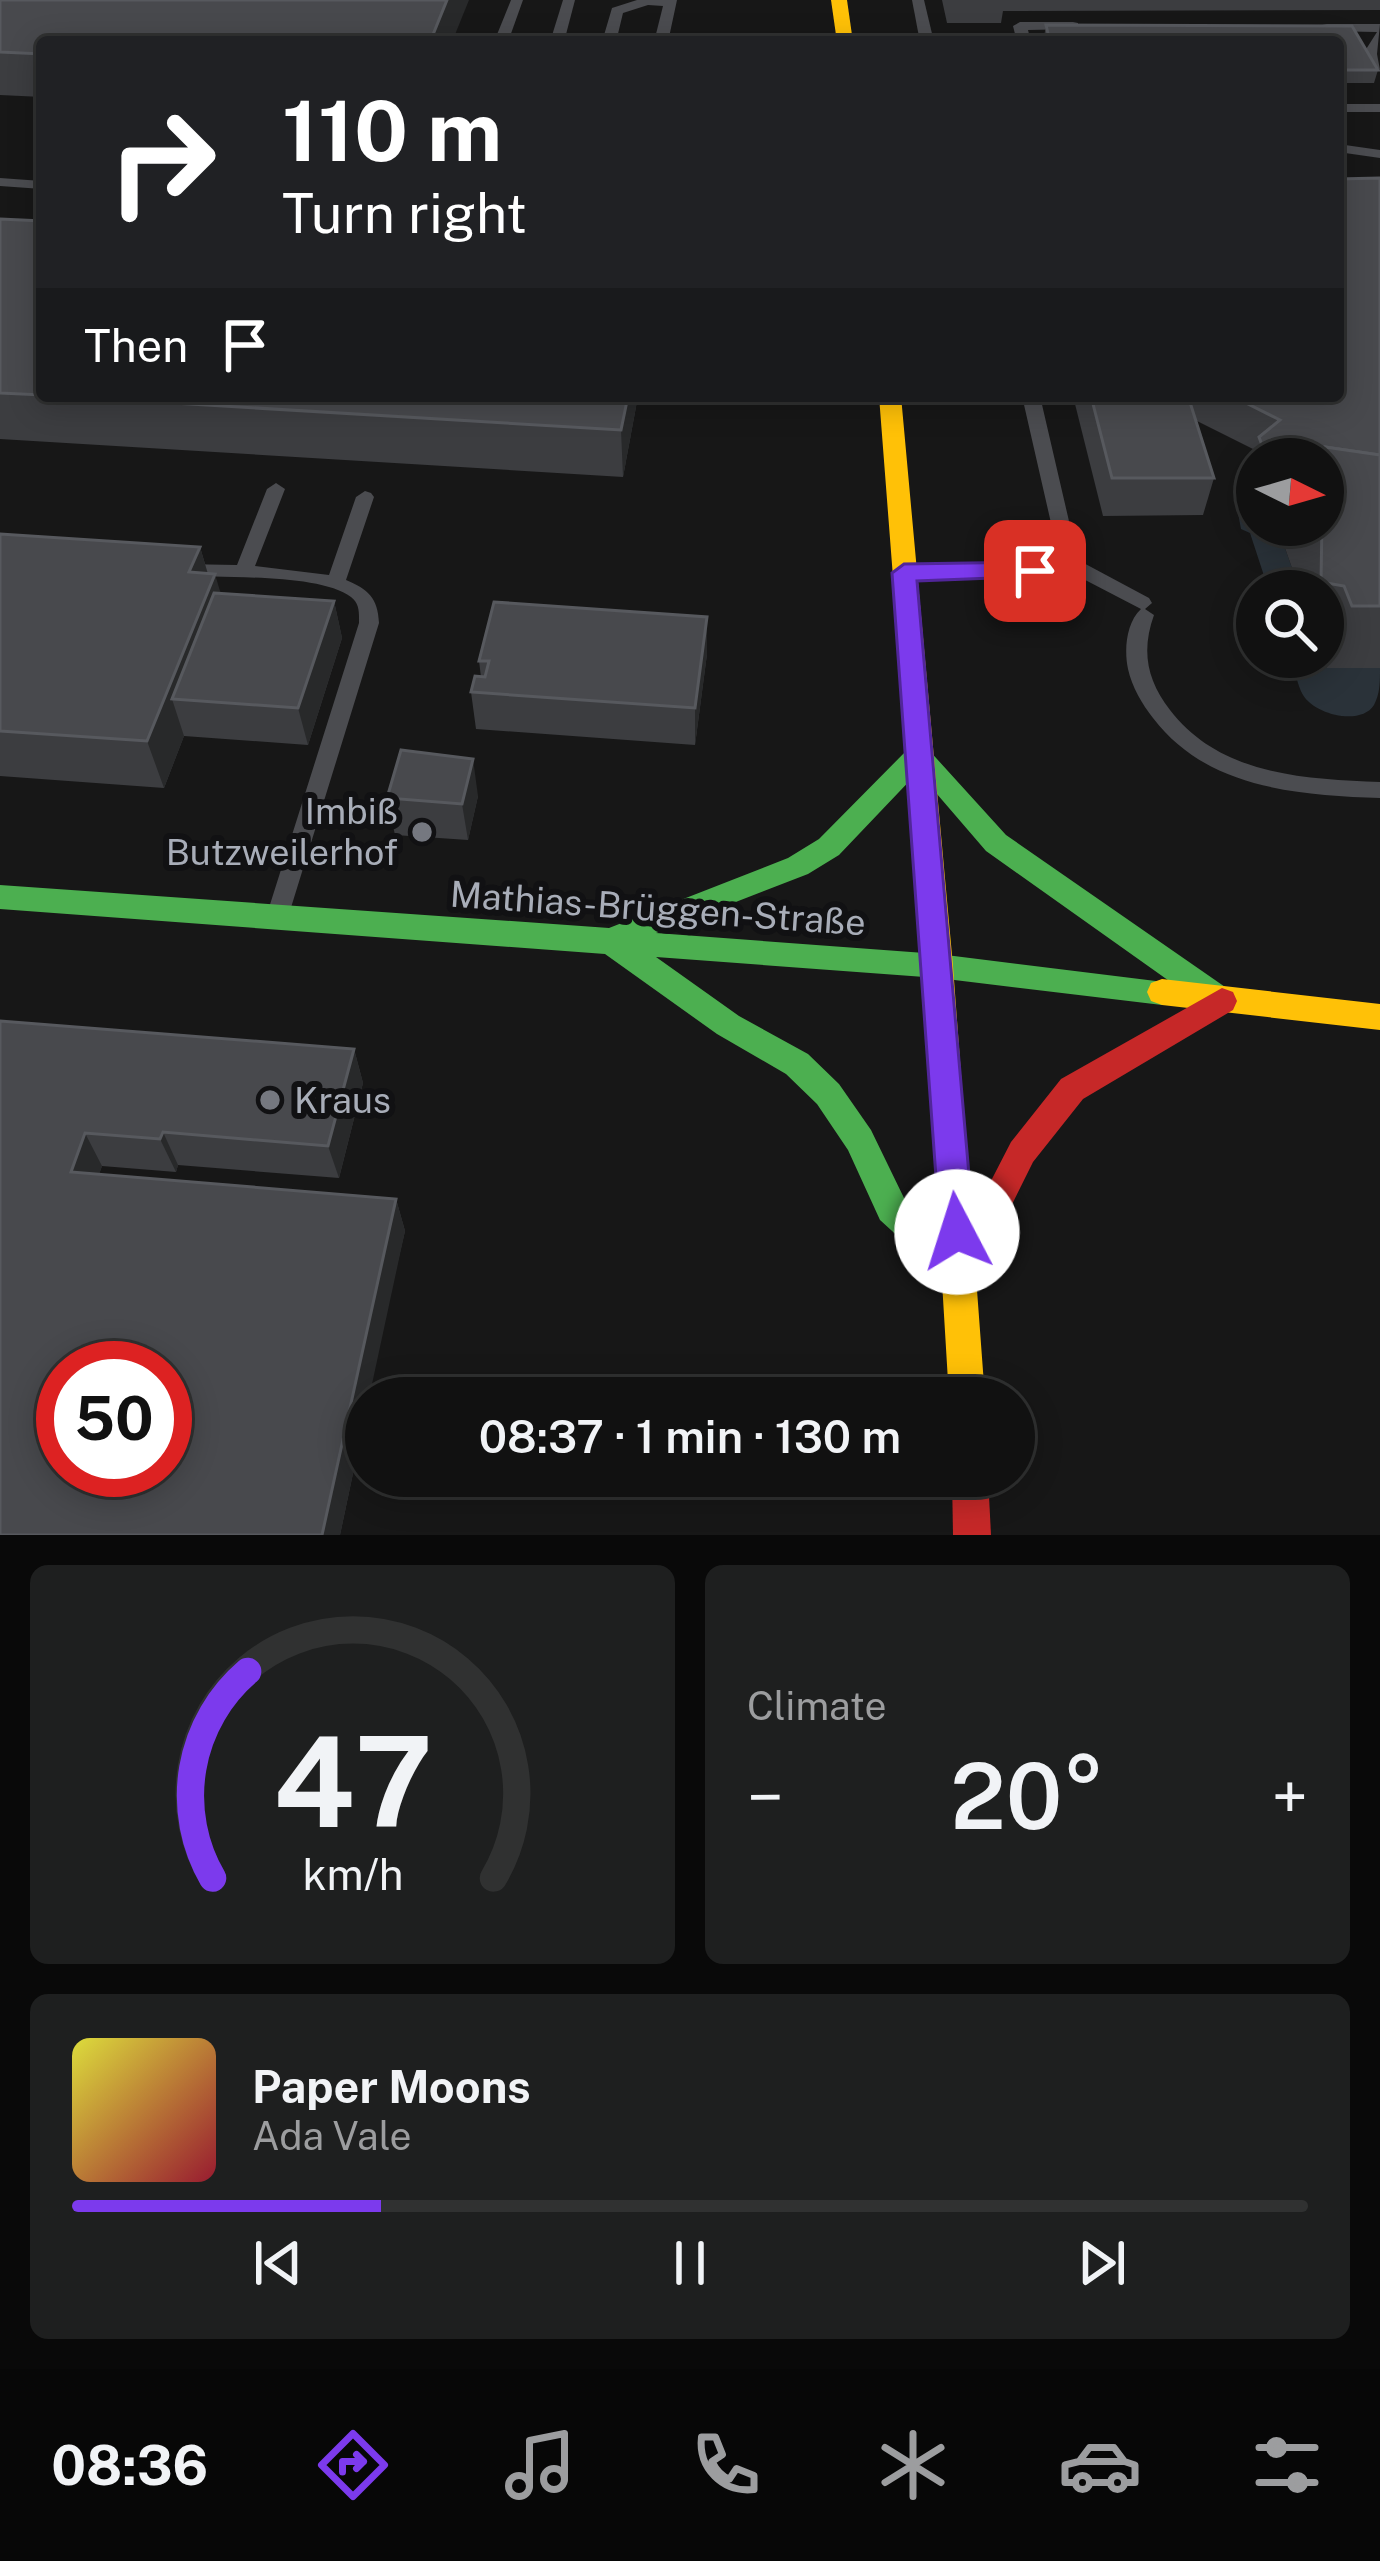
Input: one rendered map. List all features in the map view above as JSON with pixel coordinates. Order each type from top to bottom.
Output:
[{"type":"street","points":[[838,0],[843,36]]},
{"type":"street","points":[[890,402],[938,966],[966,1377]]},
{"type":"street","points":[[607,940],[798,866],[829,847],[918,755]]},
{"type":"street","points":[[918,755],[996,843],[1222,1001],[1072,1089],[1022,1152],[961,1272]]},
{"type":"street","name":"Mathias-Brüggen-Straße","points":[[0,897],[938,966],[1380,1017]]},
{"type":"street","points":[[607,940],[728,1025],[796,1064],[828,1094],[860,1140],[892,1209],[961,1272]]},
{"type":"street","points":[[971,1497],[972,1535]]},
{"type":"lane","points":[[503,36],[517,0]]},
{"type":"lane","points":[[559,36],[569,0]]},
{"type":"lane","points":[[918,0],[926,36]]},
{"type":"lane","points":[[611,36],[617,11],[646,1],[671,1],[662,36]]},
{"type":"lane","points":[[1022,36],[1020,26],[1087,27]]},
{"type":"lane","points":[[1312,28],[1380,32],[1370,54],[1380,66]]},
{"type":"lane","points":[[1344,107],[1380,108]]},
{"type":"lane","points":[[1344,149],[1380,154]]},
{"type":"lane","points":[[0,182],[36,185]]},
{"type":"lane","points":[[1032,402],[1069,563]]},
{"type":"lane","points":[[243,573],[275,489]]},
{"type":"lane","points":[[336,582],[365,497]]},
{"type":"lane","points":[[904,573],[1003,573],[1069,563],[1143,609],[1133,641],[1140,682],[1186,743],[1229,769],[1275,783],[1380,790]]},
{"type":"lane","points":[[154,569],[336,582],[360,593],[369,605],[369,623],[278,916]]},
{"type":"shaded area","points":[[1254,546],[1284,546],[1293,570],[1262,570]]},
{"type":"shaded area","points":[[1344,668],[1380,668],[1374,705],[1359,715],[1317,708],[1301,691],[1297,678],[1344,678]]},
{"type":"building","points":[[0,0],[447,0],[432,36],[36,36],[36,54],[0,52]]},
{"type":"building","points":[[1046,25],[1352,26],[1378,70],[1344,70],[1344,36],[1049,36]]},
{"type":"building","points":[[1380,178],[1380,455],[1344,450],[1344,438],[1259,438],[1280,420],[1244,402],[1344,402],[1344,179]]},
{"type":"building","points":[[0,219],[36,221],[36,395],[0,393]]},
{"type":"building","points":[[157,402],[627,402],[621,430]]},
{"type":"building","points":[[1093,402],[1190,402],[1214,478],[1112,478]]},
{"type":"building","points":[[1344,450],[1380,455],[1380,606],[1352,606],[1344,570],[1321,570],[1322,546],[1344,546]]},
{"type":"building","points":[[0,534],[200,547],[189,572],[215,574],[147,741],[0,731]]},
{"type":"building","points":[[214,593],[334,601],[298,708],[172,699]]},
{"type":"building","points":[[494,602],[707,617],[695,708],[471,692],[475,676],[485,677],[489,661],[479,661]]},
{"type":"building","points":[[401,750],[473,759],[462,804],[387,798]]},
{"type":"building","points":[[0,1021],[354,1049],[328,1146],[163,1132],[160,1139],[85,1133],[71,1172],[396,1199],[357,1377],[345,1377],[345,1431],[322,1535],[0,1535]]},
{"type":"traffic: fast","points":[[918,755],[996,843],[1217,998]]},
{"type":"traffic: fast","points":[[621,934],[798,866],[829,847],[918,755]]},
{"type":"traffic: fast","points":[[0,897],[938,966],[1162,992]]},
{"type":"traffic: fast","points":[[607,939],[728,1025],[797,1064],[828,1094],[860,1140],[892,1209],[961,1272]]},
{"type":"traffic: slow","points":[[839,0],[844,36]]},
{"type":"traffic: slow","points":[[891,402],[938,966],[966,1377]]},
{"type":"traffic: slow","points":[[1162,992],[1380,1017]]},
{"type":"traffic: jam","points":[[961,1272],[1022,1152],[1072,1089],[1222,1001]]},
{"type":"traffic: jam","points":[[971,1497],[972,1535]]},
{"type":"place","name":"Imbiß Butzweilerhof","points":[[422,832]]},
{"type":"place","name":"Kraus","points":[[270,1100]]},
{"type":"route","points":[[957,1232],[904,573],[1035,571]]}]
